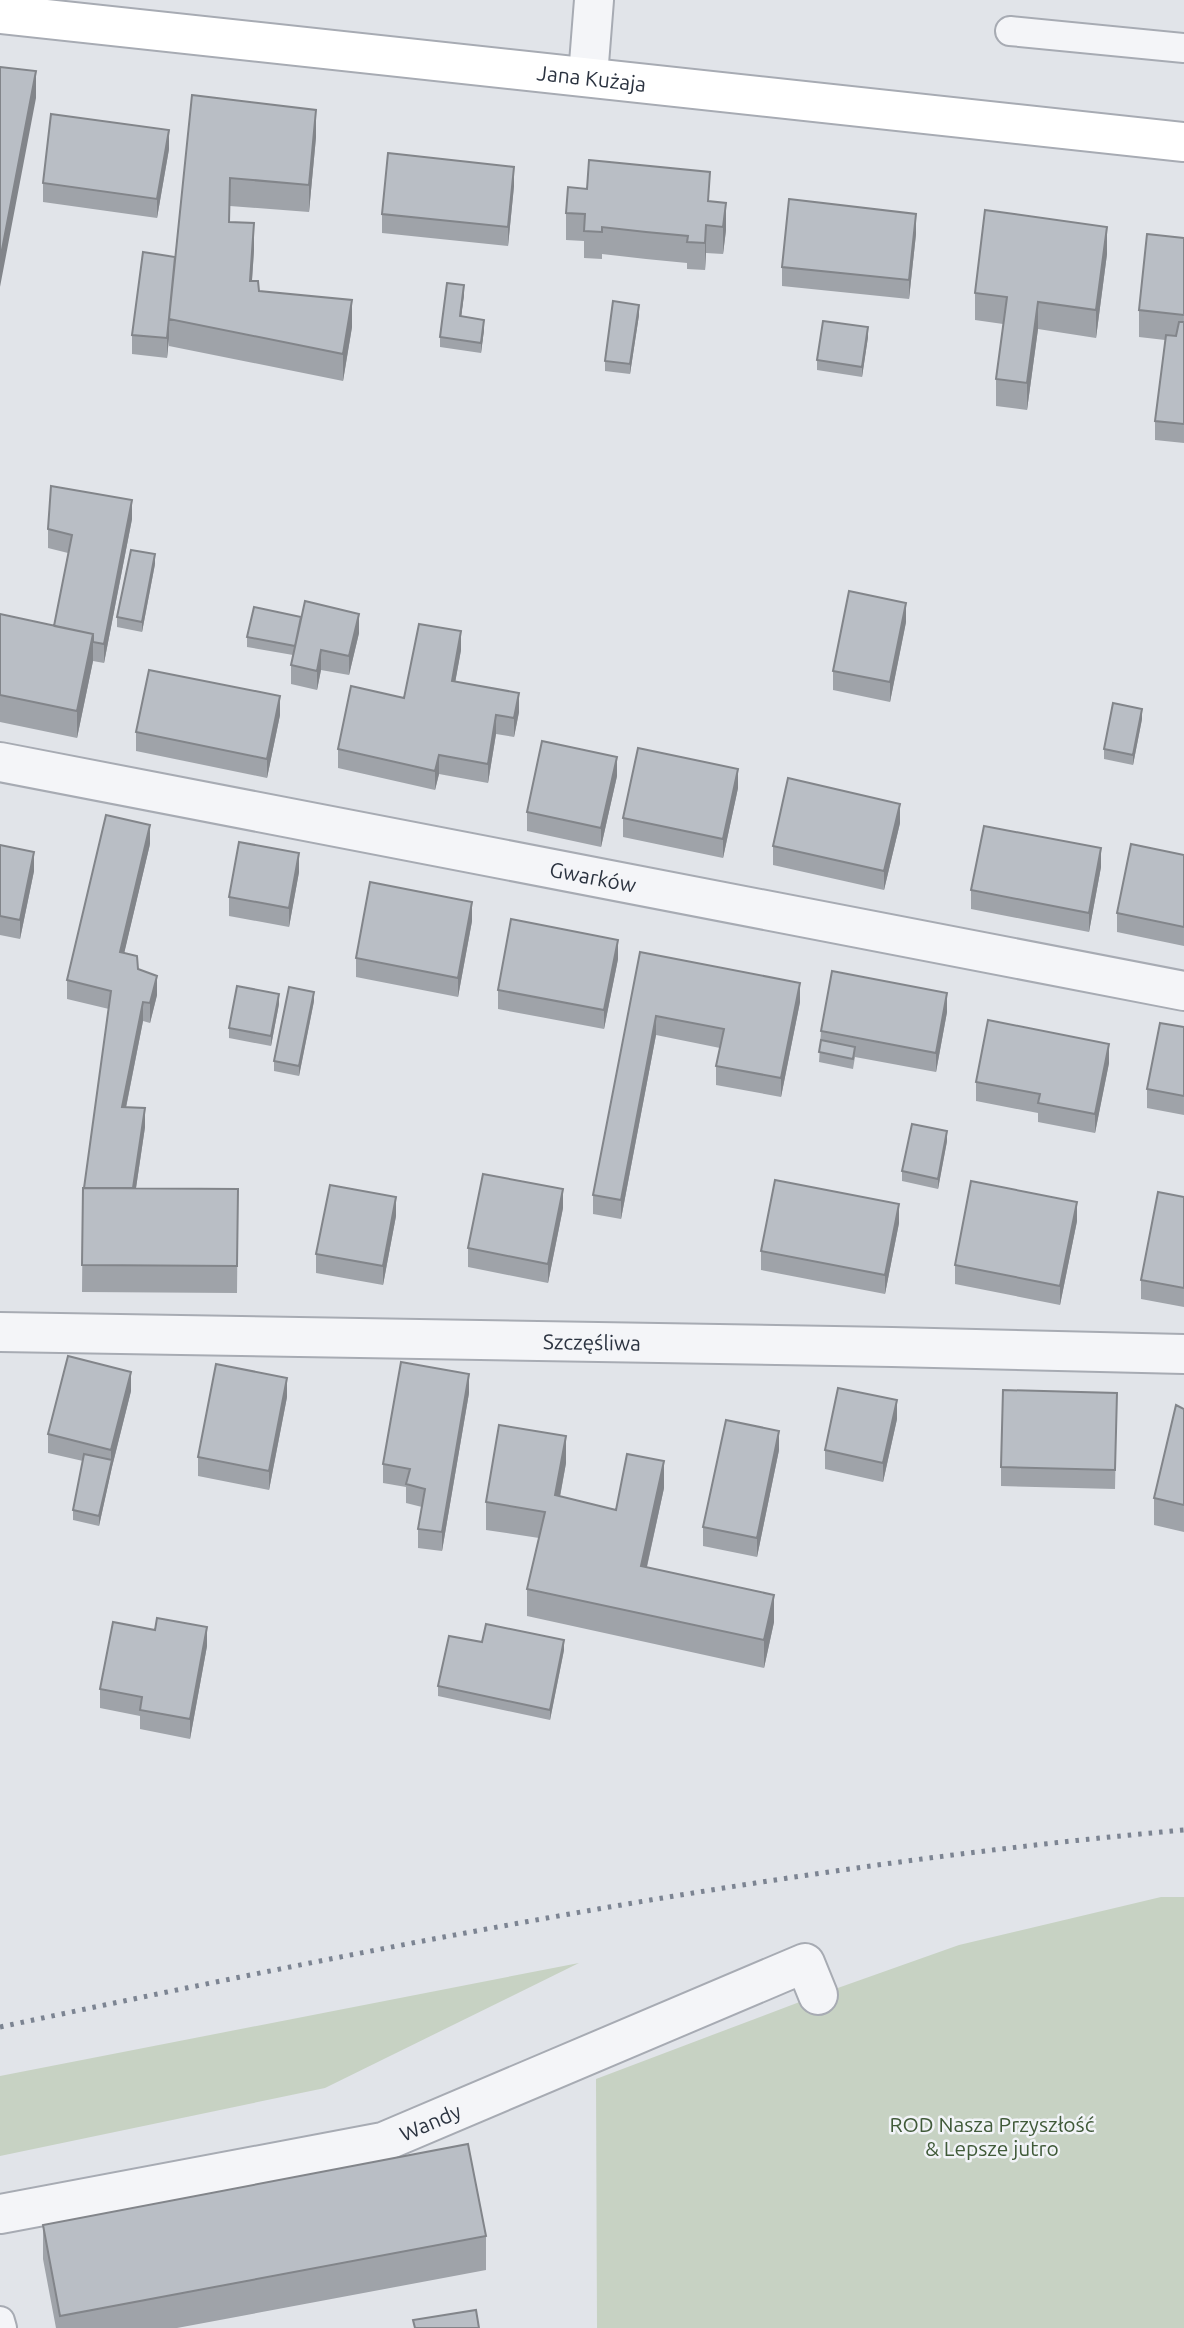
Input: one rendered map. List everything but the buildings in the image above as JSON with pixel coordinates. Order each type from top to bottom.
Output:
[{"type":"street","points":[[588,76],[594,0]]},
{"type":"street","name":"Jana Kużaja","points":[[0,14],[1184,142]]},
{"type":"street","name":"Gwarków","points":[[0,762],[1184,991]]},
{"type":"street","name":"Szczęśliwa","points":[[0,1332],[878,1346],[1184,1354]]},
{"type":"street","name":"Wandy","points":[[0,2214],[383,2142],[804,1963],[818,1995]]},
{"type":"lane","points":[[1010,31],[1184,48]]},
{"type":"lane","points":[[0,2321],[2,2328]]},
{"type":"green space","name":"ROD Nasza Przyszłość & Lepsze jutro","points":[[1161,1897],[1184,1897],[1184,2328],[597,2328],[596,2079],[959,1945]]},
{"type":"green space","points":[[579,1963],[325,2088],[0,2156],[0,2076]]},
{"type":"railway","points":[[0,2027],[294,1966],[589,1910],[886,1864],[1184,1830]]}]
